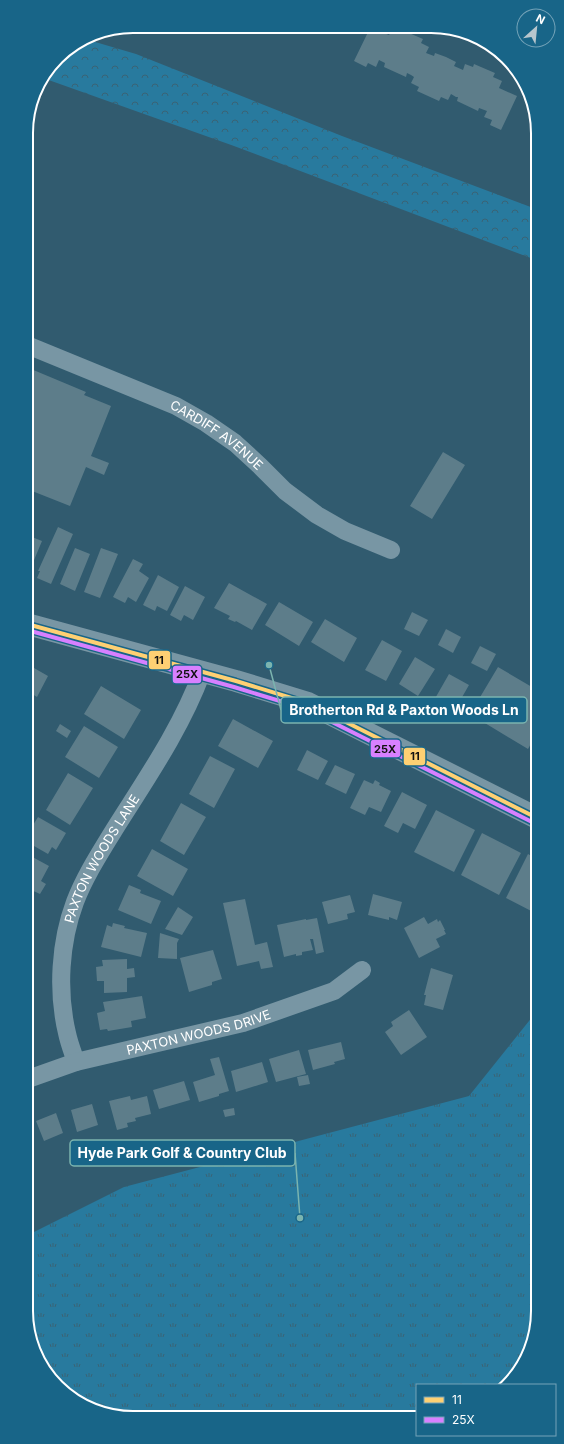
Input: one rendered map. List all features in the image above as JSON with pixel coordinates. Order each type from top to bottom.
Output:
[{"type":"street","name":"CARDIFF AVENUE","points":[[33,347],[176,406],[206,423],[234,443],[285,491],[317,515],[345,531],[391,550]]},
{"type":"street","points":[[33,626],[308,703],[531,815]]},
{"type":"street","name":"PAXTON WOODS LANE","points":[[76,1062],[67,1032],[62,1004],[62,969],[66,936],[75,903],[89,871],[180,723],[202,672]]},
{"type":"street","name":"PAXTON WOODS DRIVE","points":[[33,1077],[76,1062],[243,1023],[334,991],[362,970]]},
{"type":"green space","points":[[93,41],[136,54],[342,136],[531,207],[531,258],[234,146],[48,80],[62,62],[77,50]]},
{"type":"green space","points":[[531,1018],[531,1318],[526,1343],[521,1355],[514,1367],[500,1384],[416,1384],[416,1411],[133,1411],[113,1409],[89,1401],[67,1386],[50,1367],[38,1343],[34,1324],[33,1232],[124,1187],[469,1096]]},
{"type":"building","points":[[368,33],[384,33],[389,35],[390,33],[409,33],[423,39],[421,43],[429,47],[426,53],[434,56],[435,53],[446,57],[456,62],[454,66],[463,70],[465,64],[473,67],[474,64],[495,73],[493,77],[502,81],[499,88],[517,96],[501,130],[490,125],[492,120],[484,117],[487,111],[479,108],[478,111],[457,101],[458,97],[451,94],[448,100],[441,97],[439,101],[417,91],[419,87],[411,83],[414,77],[407,73],[406,77],[384,67],[385,63],[379,60],[376,67],[368,63],[366,67],[354,61]]},
{"type":"building","points":[[33,370],[86,392],[84,395],[111,406],[91,456],[109,463],[104,475],[86,467],[70,506],[33,491]]},
{"type":"building","points":[[443,452],[465,465],[432,519],[410,506]]},
{"type":"building","points":[[58,527],[73,534],[51,584],[37,578],[40,571],[38,571]]},
{"type":"building","points":[[33,537],[42,541],[33,563]]},
{"type":"building","points":[[75,548],[90,554],[75,591],[60,584]]},
{"type":"building","points":[[101,548],[118,554],[100,598],[84,592]]},
{"type":"building","points":[[133,559],[143,564],[139,571],[149,578],[136,602],[128,597],[125,603],[113,597]]},
{"type":"building","points":[[158,575],[179,587],[167,611],[157,606],[155,611],[143,605]]},
{"type":"building","points":[[229,583],[267,604],[252,630],[236,621],[235,622],[228,619],[230,616],[214,608]]},
{"type":"building","points":[[185,586],[205,597],[193,620],[184,615],[181,621],[170,615]]},
{"type":"building","points":[[279,602],[313,622],[299,646],[265,625]]},
{"type":"building","points":[[412,612],[428,620],[419,636],[404,629]]},
{"type":"building","points":[[325,619],[357,638],[344,662],[311,642]]},
{"type":"building","points":[[446,629],[461,637],[453,653],[438,645]]},
{"type":"building","points":[[382,640],[402,651],[386,681],[365,670]]},
{"type":"building","points":[[480,646],[496,654],[487,671],[471,663]]},
{"type":"building","points":[[415,657],[435,669],[418,696],[399,684]]},
{"type":"building","points":[[33,667],[48,676],[37,697],[33,695]]},
{"type":"building","points":[[498,667],[531,686],[531,744],[528,749],[470,714]]},
{"type":"building","points":[[449,674],[469,685],[453,713],[433,702]]},
{"type":"building","points":[[101,686],[141,710],[124,739],[84,714]]},
{"type":"building","points":[[233,719],[273,741],[258,768],[218,746]]},
{"type":"building","points":[[60,724],[71,731],[67,738],[56,731]]},
{"type":"building","points":[[84,726],[118,747],[99,778],[65,757]]},
{"type":"building","points":[[307,750],[328,761],[318,780],[297,770]]},
{"type":"building","points":[[210,756],[235,769],[214,808],[189,794]]},
{"type":"building","points":[[335,765],[355,774],[346,794],[325,784]]},
{"type":"building","points":[[68,773],[93,788],[70,825],[46,810]]},
{"type":"building","points":[[364,780],[373,784],[375,780],[380,783],[379,785],[391,791],[381,812],[369,807],[365,815],[350,808]]},
{"type":"building","points":[[402,792],[427,805],[415,829],[403,823],[398,833],[384,826]]},
{"type":"building","points":[[181,803],[206,817],[184,855],[160,841]]},
{"type":"building","points":[[436,810],[475,830],[454,872],[414,852]]},
{"type":"building","points":[[38,817],[66,833],[56,850],[52,847],[48,854],[33,845],[33,825]]},
{"type":"building","points":[[482,833],[521,853],[499,895],[461,875]]},
{"type":"building","points":[[152,849],[188,869],[173,896],[137,876]]},
{"type":"building","points":[[528,854],[531,856],[531,911],[506,898]]},
{"type":"building","points":[[33,857],[49,866],[41,881],[46,884],[40,894],[33,891]]},
{"type":"building","points":[[129,885],[141,890],[140,893],[161,901],[151,924],[118,910]]},
{"type":"building","points":[[373,894],[402,902],[397,920],[389,917],[389,920],[368,915]]},
{"type":"building","points":[[350,895],[355,912],[347,914],[348,919],[328,924],[322,902]]},
{"type":"building","points":[[245,899],[255,945],[267,942],[273,967],[261,969],[259,961],[237,966],[223,903]]},
{"type":"building","points":[[178,907],[193,917],[182,935],[165,929]]},
{"type":"building","points":[[424,917],[428,924],[437,919],[438,922],[440,920],[446,934],[436,939],[440,947],[419,958],[404,928]]},
{"type":"building","points":[[317,918],[324,952],[316,954],[313,939],[310,939],[313,950],[302,952],[302,955],[296,956],[296,954],[284,957],[277,925]]},
{"type":"building","points":[[113,923],[125,926],[124,928],[147,933],[141,957],[101,947],[107,925],[112,927]]},
{"type":"building","points":[[160,933],[179,939],[177,943],[177,959],[158,958]]},
{"type":"building","points":[[213,950],[222,979],[212,982],[212,985],[189,992],[180,958]]},
{"type":"building","points":[[127,959],[127,969],[134,968],[135,977],[127,978],[127,992],[104,993],[104,981],[97,981],[96,967],[103,966],[102,960]]},
{"type":"building","points":[[431,968],[453,975],[443,1010],[424,1005],[426,995],[424,995]]},
{"type":"building","points":[[142,996],[146,1018],[131,1021],[132,1027],[108,1031],[107,1029],[100,1030],[97,1013],[105,1011],[103,1002]]},
{"type":"building","points":[[409,1010],[427,1037],[401,1055],[385,1032],[393,1026],[391,1022]]},
{"type":"building","points":[[341,1042],[345,1059],[334,1062],[335,1064],[313,1070],[308,1050]]},
{"type":"building","points":[[299,1050],[306,1074],[276,1082],[269,1059]]},
{"type":"building","points":[[219,1057],[229,1091],[219,1094],[219,1096],[199,1102],[193,1082],[215,1075],[210,1059]]},
{"type":"building","points":[[262,1062],[268,1082],[236,1092],[231,1071]]},
{"type":"building","points":[[308,1075],[310,1084],[299,1086],[297,1077]]},
{"type":"building","points":[[184,1081],[190,1100],[159,1109],[153,1090]]},
{"type":"building","points":[[130,1096],[131,1100],[147,1096],[151,1114],[135,1118],[136,1121],[127,1123],[128,1127],[117,1130],[109,1101]]},
{"type":"building","points":[[92,1104],[98,1125],[77,1132],[71,1110]]},
{"type":"building","points":[[234,1108],[235,1115],[225,1117],[223,1110]]},
{"type":"building","points":[[56,1113],[63,1133],[44,1141],[36,1121]]},
{"type":"transit line","name":"11","points":[[33,626],[236,681],[308,703],[531,815]]},
{"type":"transit line","name":"25X","points":[[33,632],[234,687],[306,709],[531,822]]},
{"type":"place","name":"Brotherton Rd & Paxton Woods Ln","points":[[269,665]]},
{"type":"place","name":"Hyde Park Golf & Country Club","points":[[300,1218]]}]
